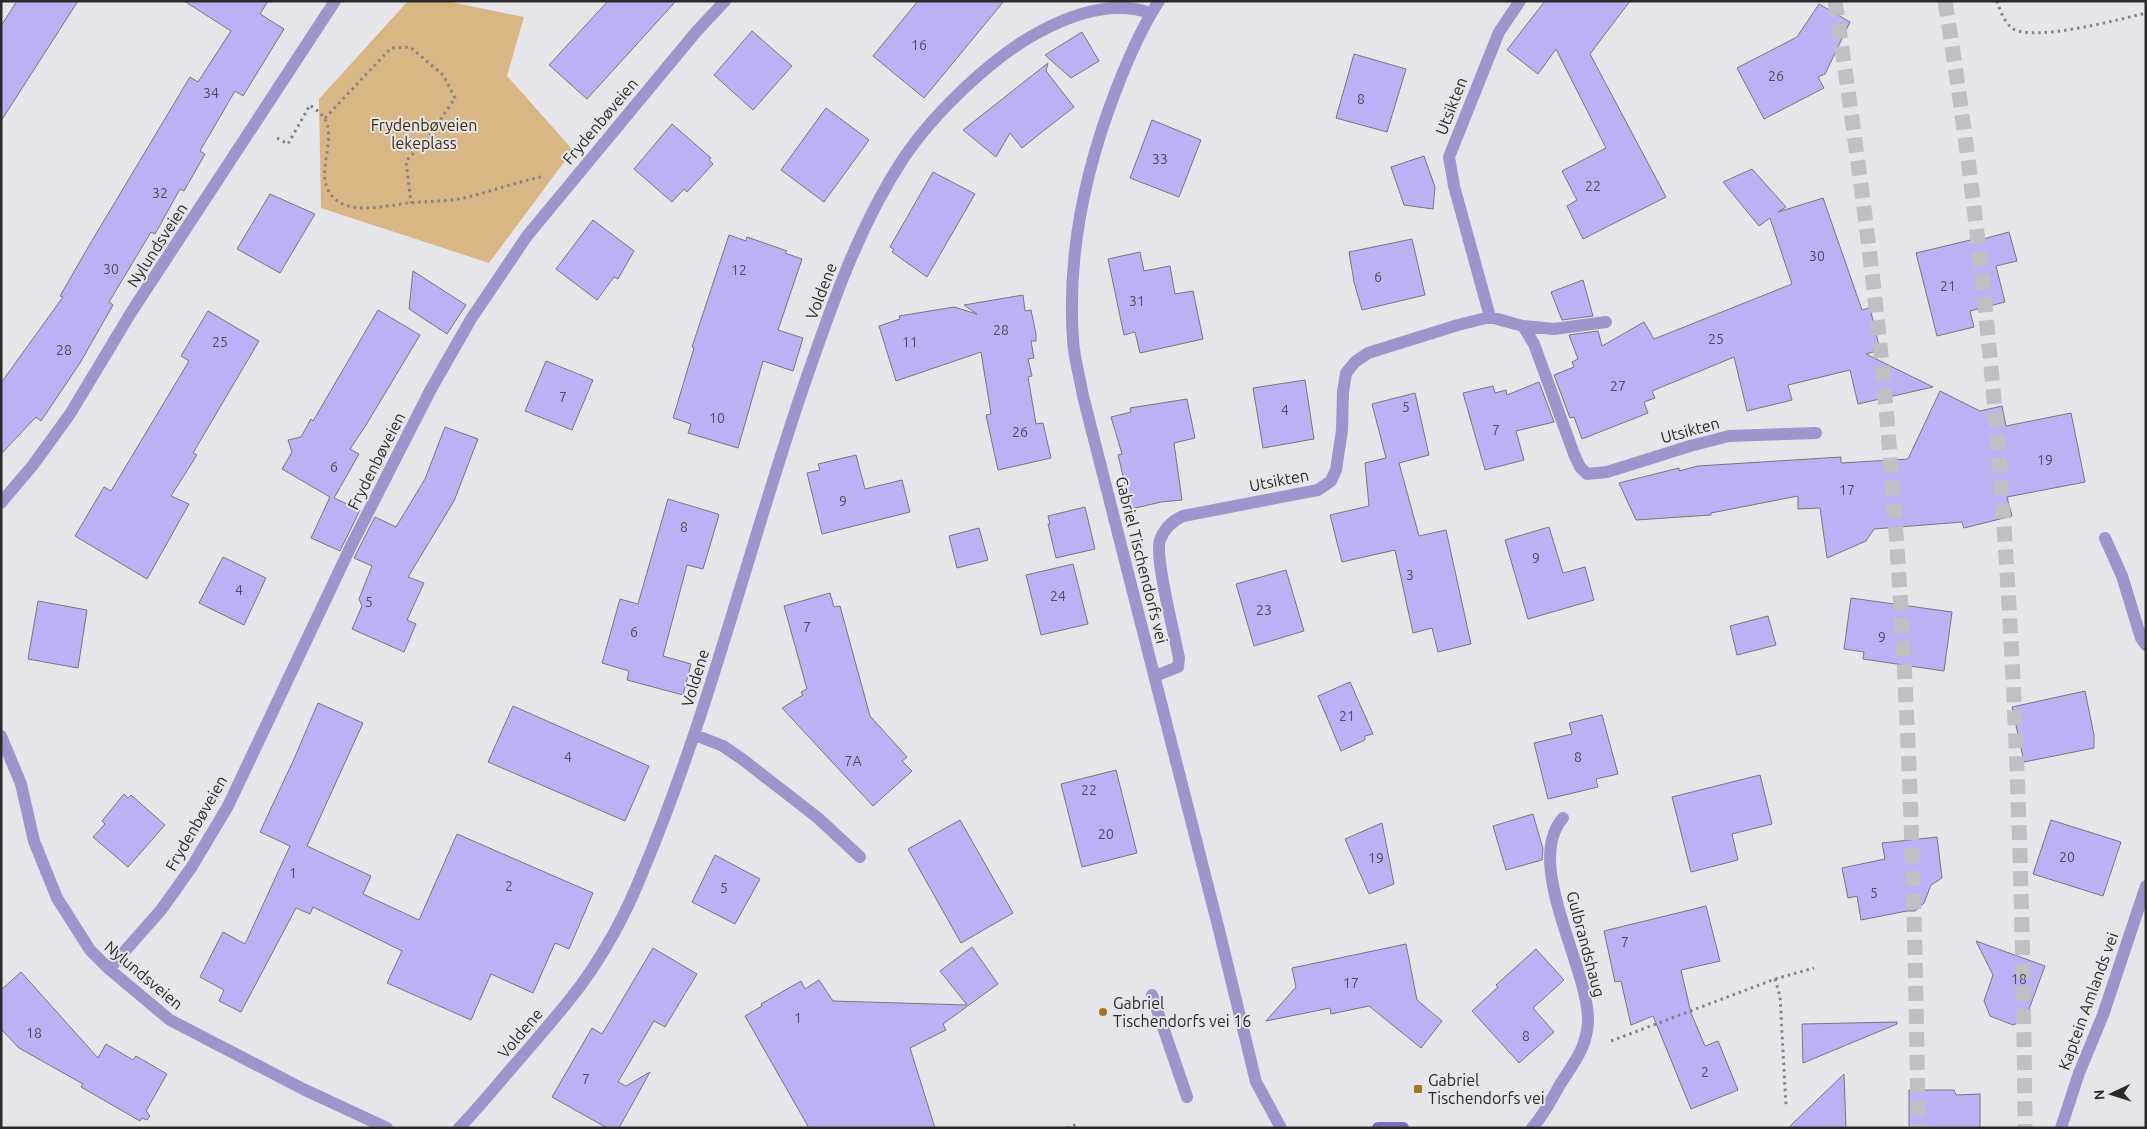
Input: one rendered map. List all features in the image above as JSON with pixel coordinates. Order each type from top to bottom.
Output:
[{"type":"main road","points":[[1378,1128],[1402,1128]]},
{"type":"street","name":"Nylundsveien","points":[[1,503],[33,465],[70,414],[132,311],[335,1]]},
{"type":"street","name":"Frydenbøveien","points":[[109,969],[161,910],[186,875],[228,806],[351,546],[431,389],[471,320],[516,251],[565,188],[696,32],[725,1]]},
{"type":"street","name":"Gabriel Tischendorfs vei","points":[[1159,1],[1129,57],[1108,110],[1084,191],[1074,259],[1072,295],[1073,342],[1084,396],[1256,1082],[1281,1128]]},
{"type":"street","name":"Utsikten","points":[[1490,317],[1454,186],[1449,157],[1499,32],[1520,1]]},
{"type":"street","name":"Voldene","points":[[459,1128],[567,1004],[583,982],[617,926],[641,877],[695,735],[776,468],[835,295],[863,231],[904,158],[951,101],[1007,52],[1033,35],[1058,21],[1091,9],[1134,6],[1151,13]]},
{"type":"street","name":"Utsikten","points":[[1154,676],[1178,666],[1179,658],[1160,568],[1159,541],[1171,522],[1183,516],[1318,490],[1331,481],[1336,470],[1342,430],[1342,392],[1346,373],[1355,362],[1368,353],[1490,317],[1523,326],[1554,329],[1606,322]]},
{"type":"street","name":"Utsikten","points":[[1523,326],[1534,344],[1574,454],[1580,467],[1587,474],[1607,472],[1729,436],[1816,433]]},
{"type":"street","points":[[2105,538],[2122,576],[2141,638],[2146,645]]},
{"type":"street","points":[[695,735],[723,746],[742,759],[818,818],[860,857]]},
{"type":"street","name":"Nylundsveien","points":[[1,736],[21,784],[34,841],[57,898],[90,950],[109,969],[170,1020],[303,1089],[387,1128]]},
{"type":"street","name":"Gulbrandshaug","points":[[1532,1128],[1582,1050],[1588,1021],[1586,998],[1556,900],[1551,873],[1551,838],[1555,826],[1563,818]]},
{"type":"street","name":"Kaptein Amlands vei","points":[[2061,1128],[2079,1073],[2103,1015],[2146,886]]},
{"type":"street","points":[[1152,996],[1186,1096]]},
{"type":"path","points":[[1996,1],[2000,12],[2013,29],[2029,33],[2066,30],[2146,13]]},
{"type":"path","points":[[325,118],[391,48],[410,47],[443,75],[455,98],[431,134],[406,161],[411,203]]},
{"type":"path","points":[[288,144],[310,104],[325,118],[328,144],[326,185],[331,194],[339,201],[360,209],[438,202],[471,196],[516,182],[548,176],[565,188]]},
{"type":"path","points":[[1582,1050],[1617,1039],[1775,979],[1814,968]]},
{"type":"path","points":[[1775,979],[1780,996],[1786,1106]]},
{"type":"path","points":[[1067,1128],[1078,1124]]},
{"type":"green space","name":"Frydenbøveien lekeplass","points":[[408,1],[446,1],[524,17],[507,76],[573,150],[489,263],[321,208],[319,99]]},
{"type":"building","points":[[17,1],[78,1],[1,121],[1,26]]},
{"type":"building","points":[[184,1],[268,1],[260,14],[284,29],[243,96],[235,91],[200,151],[205,154],[184,191],[180,189],[155,234],[151,232],[109,302],[113,305],[80,363],[41,421],[36,417],[1,454],[1,383],[63,297],[60,296],[190,77],[198,82],[231,31]]},
{"type":"building","points":[[608,1],[676,1],[587,99],[549,65]]},
{"type":"building","points":[[918,1],[1004,1],[924,98],[873,56]]},
{"type":"building","points":[[1545,1],[1630,1],[1590,54],[1666,197],[1583,239],[1567,206],[1577,200],[1562,171],[1606,148],[1556,49],[1538,74],[1507,50]]},
{"type":"building","points":[[1819,4],[1850,22],[1825,74],[1818,77],[1824,88],[1764,119],[1737,68],[1797,37]]},
{"type":"building","points":[[752,31],[792,66],[753,110],[714,75]]},
{"type":"building","points":[[1082,32],[1099,61],[1071,78],[1045,55]]},
{"type":"building","points":[[1354,54],[1406,69],[1387,132],[1336,118]]},
{"type":"building","points":[[1048,63],[1046,71],[1074,107],[1022,148],[1010,133],[996,157],[963,130]]},
{"type":"building","points":[[826,108],[869,140],[824,202],[781,170]]},
{"type":"building","points":[[1152,120],[1201,140],[1179,197],[1130,178]]},
{"type":"building","points":[[672,124],[711,158],[709,160],[713,164],[687,192],[684,189],[672,202],[634,169]]},
{"type":"building","points":[[1424,156],[1435,187],[1433,209],[1404,205],[1391,167]]},
{"type":"building","points":[[1752,169],[1786,207],[1778,212],[1823,198],[1862,310],[1870,308],[1880,350],[1866,354],[1933,387],[1858,404],[1850,370],[1788,385],[1792,400],[1747,411],[1734,357],[1652,391],[1655,398],[1644,402],[1648,413],[1582,439],[1574,417],[1570,418],[1554,375],[1574,367],[1572,362],[1578,359],[1569,335],[1598,331],[1602,346],[1644,322],[1654,339],[1792,284],[1770,218],[1759,226],[1723,182]]},
{"type":"building","points":[[933,172],[975,194],[927,277],[892,252],[894,249],[890,247]]},
{"type":"building","points":[[270,194],[315,214],[280,273],[237,249]]},
{"type":"building","points":[[593,220],[634,251],[618,279],[614,277],[597,300],[556,269]]},
{"type":"building","points":[[2009,232],[2017,261],[1996,266],[2005,302],[1970,311],[1974,327],[1937,336],[1916,253]]},
{"type":"building","points":[[729,235],[746,241],[747,237],[787,251],[785,253],[802,259],[778,330],[803,338],[793,371],[763,361],[738,448],[688,433],[691,424],[673,418],[694,348],[692,347]]},
{"type":"building","points":[[1412,239],[1425,295],[1362,310],[1354,282],[1349,252]]},
{"type":"building","points":[[1140,252],[1144,271],[1170,266],[1175,294],[1193,291],[1203,339],[1140,353],[1135,332],[1124,335],[1108,259]]},
{"type":"building","points":[[413,271],[466,305],[447,334],[409,309]]},
{"type":"building","points":[[1583,280],[1593,316],[1562,320],[1551,292]]},
{"type":"building","points":[[1023,295],[1025,311],[1031,310],[1036,334],[1036,341],[1031,341],[1034,358],[1028,359],[1032,376],[1028,377],[1036,424],[1043,423],[1051,458],[998,470],[986,415],[991,414],[981,352],[896,381],[879,326],[900,319],[899,316],[954,307],[977,314],[964,305]]},
{"type":"building","points":[[378,310],[420,335],[350,449],[359,454],[334,498],[360,510],[340,551],[311,538],[330,497],[282,469],[292,452],[288,440],[301,437],[311,419],[313,421]]},
{"type":"building","points":[[208,311],[259,341],[193,453],[197,455],[171,496],[189,504],[147,579],[75,536],[104,487],[111,491],[189,361],[181,356]]},
{"type":"building","points":[[546,361],[593,380],[572,430],[525,411]]},
{"type":"building","points":[[1305,380],[1314,439],[1263,448],[1253,388]]},
{"type":"building","points":[[1539,382],[1554,422],[1516,431],[1524,460],[1485,470],[1463,393],[1493,386],[1495,393],[1506,390],[1507,395]]},
{"type":"building","points":[[1940,391],[1980,411],[2002,406],[2006,426],[2071,413],[2085,482],[2007,497],[2012,516],[1964,528],[1962,522],[1874,529],[1866,541],[1827,558],[1820,508],[1798,509],[1798,496],[1711,513],[1711,515],[1636,520],[1619,483],[1679,468],[1679,471],[1698,466],[1841,457],[1841,463],[1908,459]]},
{"type":"building","points":[[1415,393],[1429,455],[1399,463],[1419,536],[1446,530],[1471,644],[1438,652],[1432,628],[1413,633],[1395,550],[1342,562],[1330,515],[1369,506],[1365,463],[1386,458],[1372,404]]},
{"type":"building","points":[[1187,399],[1195,438],[1174,443],[1182,500],[1161,502],[1131,509],[1118,455],[1122,454],[1111,417],[1131,412],[1130,408]]},
{"type":"building","points":[[445,427],[478,439],[454,501],[408,577],[424,583],[407,620],[416,624],[404,652],[352,629],[362,606],[359,599],[372,566],[354,558],[375,517],[396,527],[425,479]]},
{"type":"building","points":[[856,455],[865,489],[902,480],[910,512],[822,534],[807,473],[820,470],[818,464]]},
{"type":"building","points":[[668,499],[719,515],[703,569],[687,565],[663,656],[691,664],[683,695],[627,680],[629,671],[602,663],[620,599],[638,604]]},
{"type":"building","points":[[1085,507],[1095,549],[1056,558],[1048,516]]},
{"type":"building","points":[[1549,527],[1563,573],[1585,567],[1594,600],[1528,619],[1505,540]]},
{"type":"building","points":[[979,528],[988,560],[957,568],[949,536]]},
{"type":"building","points":[[223,557],[266,578],[244,625],[199,603]]},
{"type":"building","points":[[1073,564],[1088,624],[1041,635],[1026,575]]},
{"type":"building","points":[[1286,570],[1304,631],[1254,646],[1236,584]]},
{"type":"building","points":[[830,593],[834,607],[840,606],[870,716],[907,757],[902,761],[912,771],[873,806],[782,708],[803,695],[801,692],[807,689],[784,606]]},
{"type":"building","points":[[1851,598],[1952,612],[1944,671],[1863,659],[1864,652],[1844,649]]},
{"type":"building","points":[[38,601],[87,610],[78,668],[28,659]]},
{"type":"building","points":[[1768,616],[1776,645],[1737,655],[1730,626]]},
{"type":"building","points":[[1350,682],[1373,734],[1365,736],[1365,740],[1341,751],[1318,696]]},
{"type":"building","points":[[2085,691],[2094,735],[2094,748],[2024,762],[2012,707]]},
{"type":"building","points":[[318,703],[363,723],[307,846],[371,876],[363,894],[419,920],[457,834],[593,893],[569,949],[555,943],[533,993],[491,974],[471,1020],[387,983],[402,951],[313,907],[310,914],[296,908],[241,1012],[219,1001],[224,990],[200,977],[223,932],[245,944],[290,846],[260,832]]},
{"type":"building","points":[[513,706],[649,766],[625,821],[488,762]]},
{"type":"building","points":[[1602,715],[1618,774],[1596,779],[1598,787],[1548,799],[1534,743],[1572,734],[1569,723]]},
{"type":"building","points":[[1116,770],[1137,853],[1082,867],[1061,784]]},
{"type":"building","points":[[1760,775],[1772,824],[1732,834],[1738,860],[1691,872],[1672,797]]},
{"type":"building","points":[[124,794],[128,798],[131,795],[165,825],[128,867],[93,837],[105,824],[102,821]]},
{"type":"building","points":[[1533,814],[1543,849],[1542,860],[1506,870],[1493,826]]},
{"type":"building","points":[[960,820],[1013,913],[961,943],[908,849]]},
{"type":"building","points":[[2051,820],[2121,842],[2103,896],[2033,874]]},
{"type":"building","points":[[1382,823],[1394,884],[1369,894],[1345,839]]},
{"type":"building","points":[[1937,837],[1942,878],[1931,885],[1924,903],[1915,911],[1861,920],[1857,896],[1848,898],[1842,868],[1885,859],[1882,843]]},
{"type":"building","points":[[715,855],[760,879],[735,924],[692,902]]},
{"type":"building","points":[[1706,906],[1720,961],[1681,970],[1691,1013],[1705,1046],[1718,1041],[1738,1090],[1691,1109],[1653,1016],[1631,1025],[1621,981],[1615,982],[1604,931]]},
{"type":"building","points":[[1976,941],[2045,966],[2025,1020],[2013,1025],[1990,1016],[1984,1001],[1993,975]]},
{"type":"building","points":[[1406,944],[1417,1000],[1442,1021],[1421,1048],[1369,1006],[1331,1014],[1330,1008],[1266,1021],[1296,987],[1292,968]]},
{"type":"building","points":[[972,947],[998,984],[943,1024],[946,1030],[910,1048],[935,1128],[809,1128],[745,1016],[762,1006],[761,1004],[801,981],[805,989],[819,980],[833,1001],[967,1005],[940,971]]},
{"type":"building","points":[[653,948],[697,974],[665,1027],[654,1021],[618,1082],[626,1086],[650,1072],[619,1128],[607,1128],[552,1097],[592,1028],[602,1034]]},
{"type":"building","points":[[1536,949],[1564,980],[1533,1008],[1554,1032],[1519,1063],[1472,1011],[1498,987],[1496,985]]},
{"type":"building","points":[[21,972],[98,1058],[106,1044],[133,1060],[136,1056],[167,1074],[146,1111],[150,1116],[147,1120],[142,1118],[140,1121],[81,1087],[83,1084],[19,1048],[1,1029],[1,990]]},
{"type":"building","points":[[1897,1022],[1897,1024],[1803,1063],[1802,1024]]},
{"type":"building","points":[[1844,1074],[1846,1128],[1788,1128]]},
{"type":"building","points":[[1909,1090],[1954,1090],[1956,1095],[1980,1094],[1980,1128],[1909,1128]]},
{"type":"tunnel","points":[[1835,1],[1875,302],[1889,443],[1908,736],[1918,1128]]},
{"type":"tunnel","points":[[1945,1],[1966,141],[1996,422],[2006,563],[2020,845],[2025,1128]]},
{"type":"place","name":"Gabriel Tischendorfs vei 16","points":[[1103,1012]]},
{"type":"place","name":"Gabriel Tischendorfs vei","points":[[1418,1089]]}]
